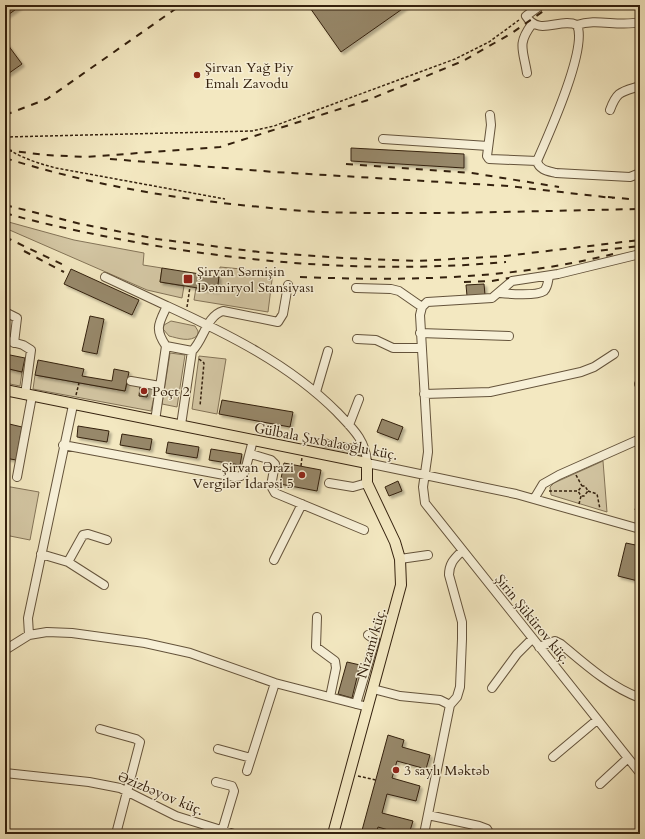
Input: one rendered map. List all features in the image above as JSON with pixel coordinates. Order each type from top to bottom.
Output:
[{"type":"main road","name":"Gülbala Şıxbalaoğlu küç.","points":[[5,390],[73,405],[181,425],[367,463]]},
{"type":"main road","name":"Nizami küç.","points":[[333,834],[402,584],[400,559],[395,542],[367,484],[367,463]]},
{"type":"street","points":[[541,5],[526,16],[532,24],[545,27],[572,23],[577,25],[586,22],[622,25],[640,22]]},
{"type":"street","points":[[527,73],[522,43],[523,36],[532,24]]},
{"type":"street","points":[[577,25],[580,30],[579,38],[565,95],[537,161],[538,165],[545,170],[556,173],[630,177],[640,173]]},
{"type":"street","points":[[610,110],[614,97],[620,92],[640,86]]},
{"type":"street","points":[[490,115],[491,125],[487,156],[489,159],[537,161]]},
{"type":"street","points":[[383,139],[488,146]]},
{"type":"street","points":[[356,288],[391,289],[399,291],[422,307],[427,302],[492,298],[500,293],[508,283],[512,281],[549,276],[640,254]]},
{"type":"street","points":[[500,293],[522,294],[541,292],[547,286],[549,276]]},
{"type":"street","points":[[105,277],[208,325],[262,354],[316,392],[349,425],[364,444],[367,463]]},
{"type":"street","points":[[181,425],[192,354],[216,313],[223,312],[278,322],[283,314],[288,285]]},
{"type":"street","points":[[167,306],[158,328],[159,336],[166,346],[192,354]]},
{"type":"street","name":"Şirin Şükürov küç.","points":[[422,307],[420,315],[420,333],[428,452],[423,495],[425,502],[462,551],[640,773]]},
{"type":"street","points":[[5,312],[17,318],[14,343]]},
{"type":"street","points":[[420,333],[509,336]]},
{"type":"street","points":[[5,340],[31,350],[28,395],[17,476]]},
{"type":"street","points":[[357,340],[376,340],[393,348],[421,348]]},
{"type":"street","points":[[155,421],[166,346]]},
{"type":"street","points":[[316,392],[328,351]]},
{"type":"street","points":[[424,394],[474,393],[498,390],[581,372],[594,367],[614,354]]},
{"type":"street","points":[[131,381],[160,386]]},
{"type":"street","points":[[349,425],[359,399]]},
{"type":"street","points":[[30,635],[28,618],[63,445],[73,405]]},
{"type":"street","points":[[534,499],[543,484],[559,475],[640,439]]},
{"type":"street","points":[[63,445],[235,477],[241,476],[245,471],[251,454],[253,440]]},
{"type":"street","points":[[251,454],[271,460],[275,464],[271,486],[275,493],[364,530]]},
{"type":"street","name":"Gülbala Şıxbalaoğlu küç.","points":[[367,463],[534,499],[640,529]]},
{"type":"street","points":[[329,483],[353,487],[367,484]]},
{"type":"street","points":[[274,560],[302,504]]},
{"type":"street","points":[[68,562],[83,535],[88,534],[107,540]]},
{"type":"street","points":[[424,834],[450,705],[457,697],[460,687],[462,622],[449,575],[449,568],[452,562],[462,551]]},
{"type":"street","points":[[41,554],[68,562],[104,585]]},
{"type":"street","points":[[400,559],[428,555]]},
{"type":"street","points":[[318,616],[316,647],[335,661],[336,668],[330,697]]},
{"type":"street","points":[[5,650],[30,635],[47,632],[72,633],[145,643],[190,653],[275,683],[368,707]]},
{"type":"street","points":[[356,704],[375,640],[368,635]]},
{"type":"street","points":[[492,688],[517,654],[532,639]]},
{"type":"street","points":[[539,647],[555,642],[561,644],[613,686],[640,698]]},
{"type":"street","points":[[247,771],[275,683]]},
{"type":"street","points":[[373,689],[400,696],[440,700],[450,705]]},
{"type":"street","points":[[553,757],[597,720]]},
{"type":"street","points":[[100,729],[136,739],[140,742],[116,834]]},
{"type":"street","points":[[218,749],[251,758]]},
{"type":"street","points":[[600,784],[628,758]]},
{"type":"street","name":"Əzizbəyov küç.","points":[[5,773],[96,783],[127,790],[176,816],[234,834]]},
{"type":"street","points":[[216,782],[232,786],[234,791],[222,831]]},
{"type":"street","points":[[428,815],[479,826],[487,829],[490,834]]},
{"type":"path","points":[[5,137],[252,131],[267,128],[455,59],[489,42],[526,16]]},
{"type":"path","points":[[5,147],[33,162],[56,168],[225,199]]},
{"type":"path","points":[[185,314],[190,287]]},
{"type":"path","points":[[192,354],[204,363],[200,406]]},
{"type":"path","points":[[73,405],[79,383]]},
{"type":"path","points":[[576,473],[582,486],[585,486],[588,491],[597,494],[600,510]]},
{"type":"path","points":[[578,491],[582,486]]},
{"type":"path","points":[[549,491],[578,491]]},
{"type":"path","points":[[578,491],[581,496],[579,504]]},
{"type":"path","points":[[581,496],[584,496],[588,491]]},
{"type":"path","points":[[350,774],[376,780]]},
{"type":"shaded area","points":[[5,221],[74,240],[144,253],[143,265],[162,268],[160,282],[184,286],[182,298],[147,290],[5,228]]},
{"type":"shaded area","points":[[220,267],[273,272],[268,312],[194,300],[196,288],[217,291]]},
{"type":"shaded area","points":[[171,321],[195,326],[198,331],[198,335],[191,339],[180,339],[169,336],[163,329],[164,325]]},
{"type":"shaded area","points":[[170,353],[185,355],[177,407],[162,404]]},
{"type":"shaded area","points":[[199,356],[226,359],[217,414],[192,409]]},
{"type":"shaded area","points":[[5,368],[22,372],[20,386],[5,383]]},
{"type":"shaded area","points":[[35,375],[125,391],[127,384],[156,388],[151,411],[33,389]]},
{"type":"shaded area","points":[[603,461],[607,512],[551,495],[550,487],[554,483]]},
{"type":"shaded area","points":[[5,486],[39,492],[30,540],[5,535]]},
{"type":"building","points":[[5,5],[22,5],[5,17]]},
{"type":"building","points":[[308,5],[408,5],[341,52]]},
{"type":"building","points":[[5,41],[22,64],[5,76]]},
{"type":"building","points":[[351,148],[464,154],[464,168],[351,161]]},
{"type":"building","points":[[162,268],[219,277],[217,291],[160,282]]},
{"type":"building","points":[[71,269],[139,300],[132,315],[64,284]]},
{"type":"building","points":[[484,284],[485,295],[467,296],[466,285]]},
{"type":"building","points":[[90,316],[104,319],[97,354],[82,351]]},
{"type":"building","points":[[5,354],[25,358],[22,372],[5,368]]},
{"type":"building","points":[[38,360],[84,369],[82,376],[112,381],[114,369],[129,372],[125,391],[35,375]]},
{"type":"building","points":[[140,386],[149,387],[147,397],[139,396]]},
{"type":"building","points":[[222,400],[293,412],[290,427],[219,414]]},
{"type":"building","points":[[382,419],[403,427],[398,440],[377,432]]},
{"type":"building","points":[[5,423],[22,427],[16,460],[5,458]]},
{"type":"building","points":[[78,426],[109,431],[107,442],[77,437]]},
{"type":"building","points":[[122,434],[152,439],[150,450],[120,445]]},
{"type":"building","points":[[321,438],[360,446],[358,452],[320,445]]},
{"type":"building","points":[[168,442],[199,447],[197,458],[166,453]]},
{"type":"building","points":[[211,449],[242,454],[240,465],[209,460]]},
{"type":"building","points":[[284,463],[321,470],[317,491],[280,484]]},
{"type":"building","points":[[398,481],[402,491],[389,496],[385,487]]},
{"type":"building","points":[[640,490],[640,511],[635,510]]},
{"type":"building","points":[[626,543],[640,546],[640,559],[639,558],[636,569],[640,570],[638,581],[618,576]]},
{"type":"building","points":[[347,662],[360,665],[352,698],[338,694]]},
{"type":"building","points":[[388,735],[404,740],[402,747],[430,755],[426,769],[397,761],[392,778],[420,786],[416,801],[387,794],[382,813],[413,821],[409,834],[402,834],[378,827],[376,834],[361,834]]},
{"type":"railway","points":[[5,115],[47,99],[181,5]]},
{"type":"railway","points":[[5,150],[46,155],[85,157],[220,147],[368,100],[463,61],[512,33],[552,5]]},
{"type":"railway","points":[[5,158],[67,176],[163,195],[228,204],[304,211],[439,213],[640,209]]},
{"type":"railway","points":[[110,159],[275,172],[508,186],[613,198]]},
{"type":"railway","points":[[346,164],[472,173],[559,187]]},
{"type":"railway","points":[[608,197],[640,200]]},
{"type":"railway","points":[[5,205],[81,224],[157,239],[259,252],[343,258],[417,261],[505,256],[640,240]]},
{"type":"railway","points":[[5,213],[108,237],[207,254],[256,260],[306,264],[406,267],[506,262]]},
{"type":"railway","points":[[5,237],[68,267]]},
{"type":"railway","points":[[587,252],[640,246]]},
{"type":"railway","points":[[24,251],[64,272]]},
{"type":"railway","points":[[300,277],[379,279],[457,277],[535,269],[574,263],[613,254]]},
{"type":"railway","points":[[464,282],[492,281],[509,278]]},
{"type":"place","name":"Şirvan Yağ Piy Emalı Zavodu","points":[[197,75]]},
{"type":"place","name":"Şirvan Sərnişin Dəmiryol Stansiyası","points":[[188,279]]},
{"type":"place","name":"Poçt 2","points":[[144,391]]},
{"type":"place","name":"Şirvan Ərazi Vergilər İdarəsi 5","points":[[302,475]]},
{"type":"place","name":"3 saylı Məktəb","points":[[396,770]]}]
